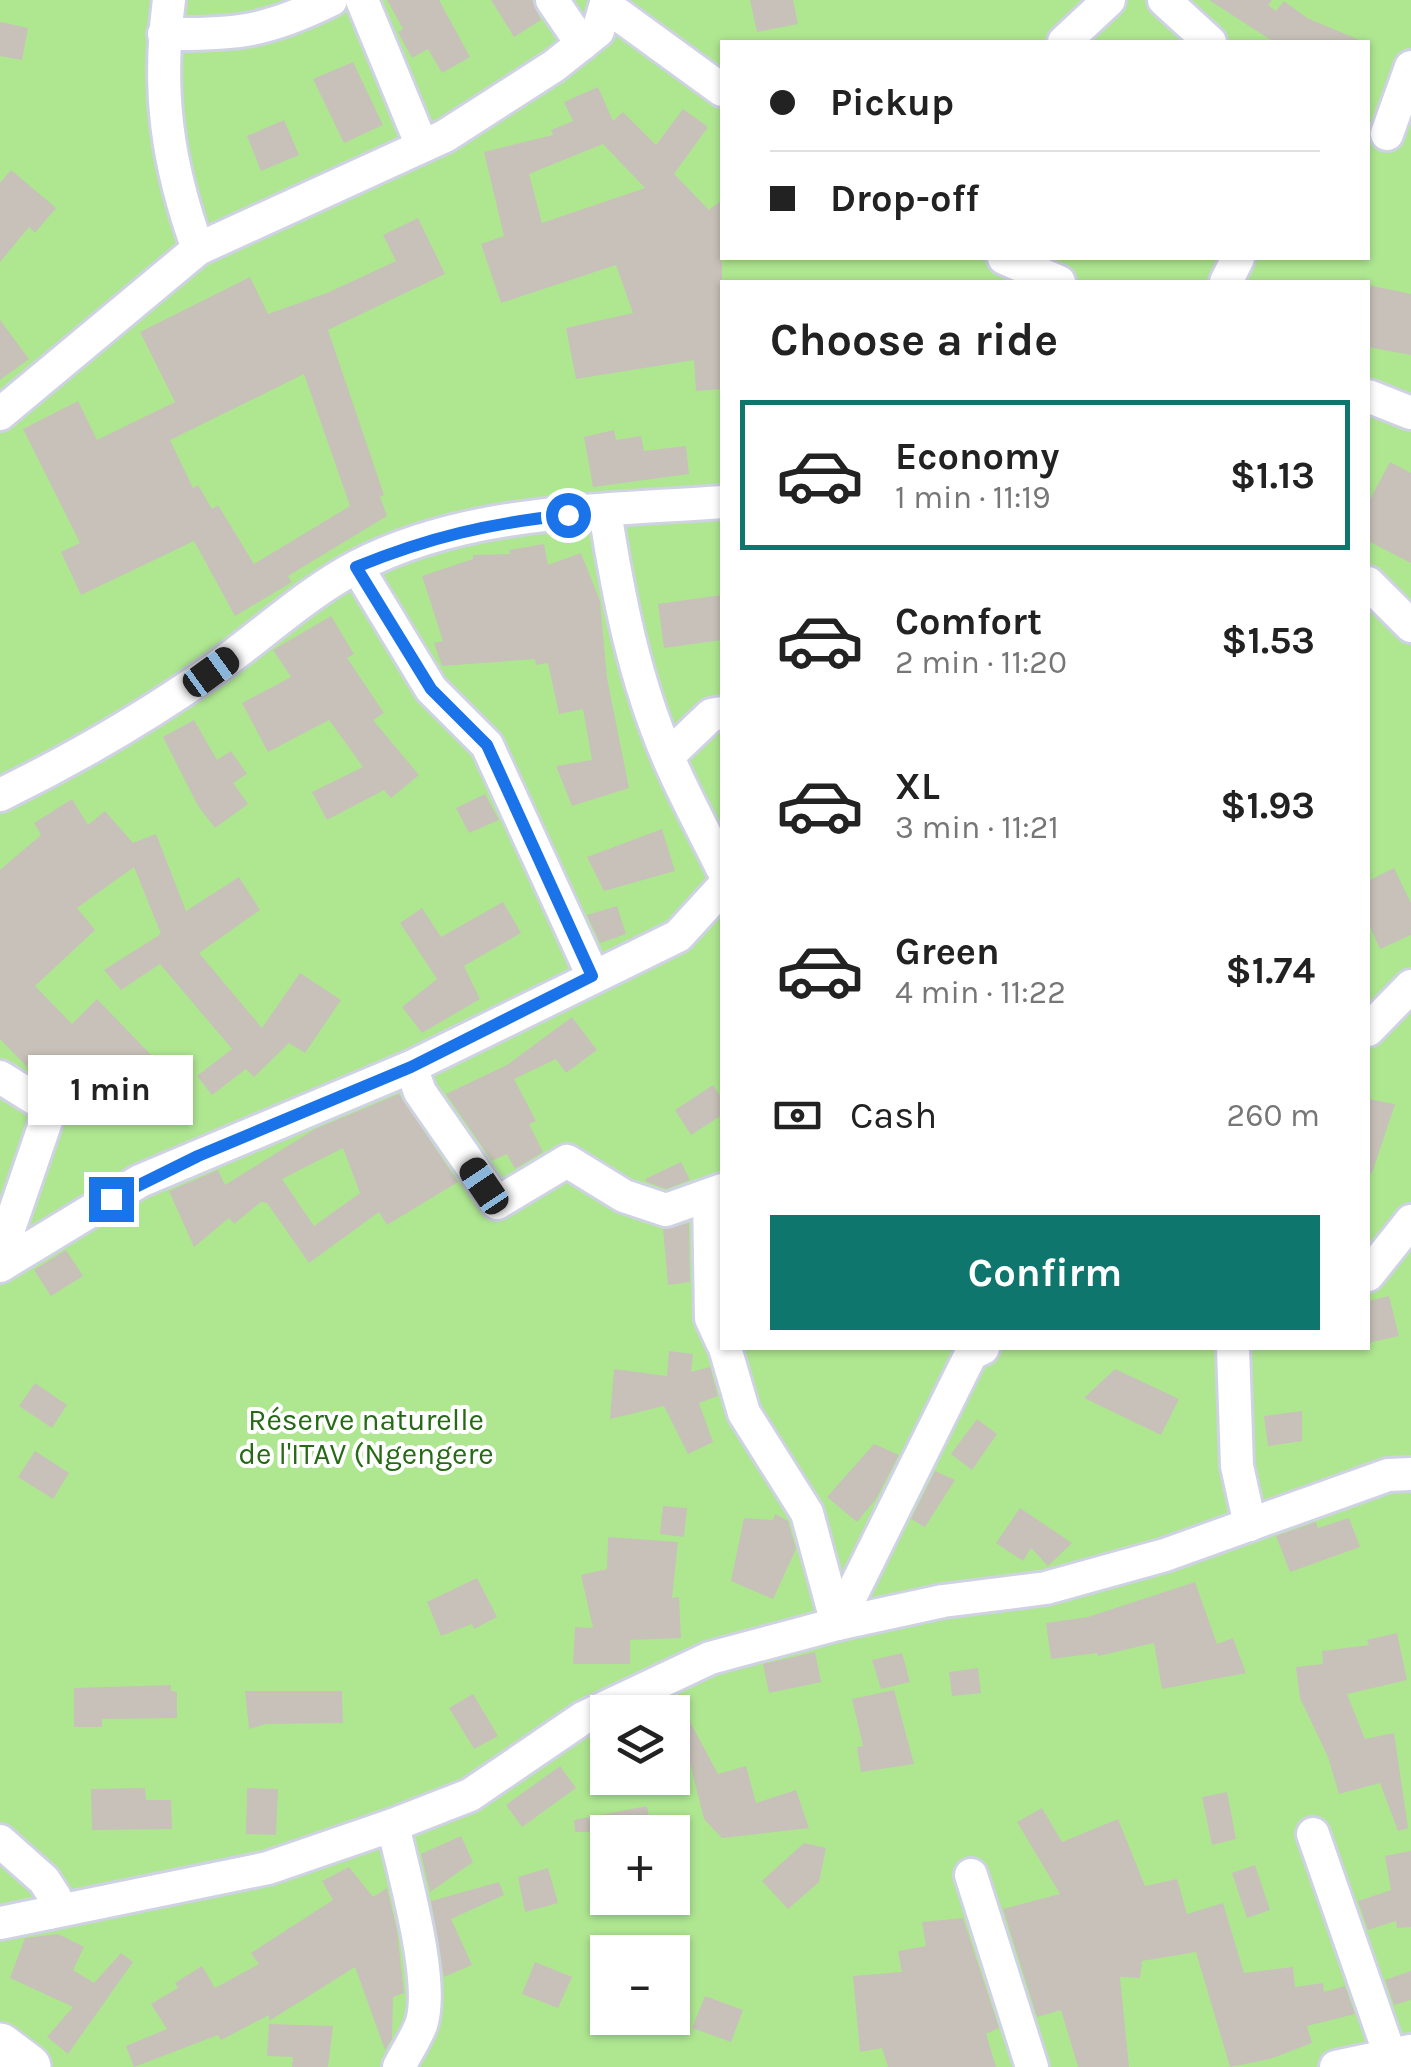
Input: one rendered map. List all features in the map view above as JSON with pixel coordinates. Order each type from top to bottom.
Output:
[{"type":"main road","points":[[0,2046],[28,2067]]},
{"type":"street","points":[[169,0],[161,62],[164,117],[182,204],[198,250]]},
{"type":"street","points":[[164,34],[235,35],[284,23],[331,0]]},
{"type":"street","points":[[362,0],[422,146]]},
{"type":"street","points":[[552,0],[582,44]]},
{"type":"street","points":[[1066,40],[1109,0]]},
{"type":"street","points":[[1164,0],[1208,40]]},
{"type":"street","points":[[0,414],[198,250],[461,126],[598,32],[607,3],[720,88]]},
{"type":"street","points":[[1388,135],[1411,66]]},
{"type":"street","points":[[1009,260],[1054,280]]},
{"type":"street","points":[[1370,397],[1411,413]]},
{"type":"street","points":[[0,795],[42,775],[211,672],[356,567],[423,539],[494,522],[720,502]]},
{"type":"street","points":[[606,511],[621,609],[668,756],[720,864]]},
{"type":"street","points":[[356,567],[431,689],[487,745],[592,976]]},
{"type":"street","points":[[1370,587],[1411,626]]},
{"type":"street","points":[[668,756],[711,715],[720,713]]},
{"type":"street","points":[[0,1266],[140,1181],[411,1067],[678,936],[720,890]]},
{"type":"street","points":[[1370,1028],[1411,986]]},
{"type":"street","points":[[411,1067],[420,1092],[497,1203],[567,1161],[624,1196],[666,1210],[716,1192],[711,1318],[720,1337]]},
{"type":"street","points":[[0,1077],[44,1105],[47,1118],[0,1255]]},
{"type":"street","points":[[1370,1272],[1411,1221]]},
{"type":"street","points":[[725,1350],[744,1413],[807,1513],[836,1624]]},
{"type":"street","points":[[836,1624],[970,1354],[979,1350]]},
{"type":"street","points":[[1233,1350],[1237,1466],[1250,1526]]},
{"type":"street","points":[[0,1923],[268,1868],[392,1825],[470,1795],[583,1718],[710,1658],[836,1624],[944,1601],[1046,1588],[1166,1555],[1388,1475],[1411,1474]]},
{"type":"street","points":[[392,1825],[414,1916],[425,2004],[421,2024],[399,2067]]},
{"type":"street","points":[[1313,1834],[1401,2053],[1336,2067]]},
{"type":"street","points":[[0,1841],[44,1880],[54,1897],[49,1914]]},
{"type":"street","points":[[971,1874],[1032,2067]]},
{"type":"green space","name":"Réserve naturelle de l'ITAV (Ngengere","points":[[0,0],[1411,0],[1411,2067],[0,2067]]},
{"type":"building","points":[[387,0],[439,0],[470,57],[442,73],[428,49],[412,58],[398,32],[403,29]]},
{"type":"building","points":[[491,0],[532,0],[541,20],[514,37]]},
{"type":"building","points":[[750,0],[793,0],[798,24],[757,32]]},
{"type":"building","points":[[1209,0],[1272,0],[1268,5],[1276,11],[1284,1],[1307,18],[1359,40],[1271,40]]},
{"type":"building","points":[[0,22],[28,28],[22,60],[0,56]]},
{"type":"building","points":[[353,62],[383,125],[344,143],[313,79]]},
{"type":"building","points":[[598,87],[613,121],[623,112],[656,145],[683,109],[708,127],[674,174],[709,210],[720,202],[720,389],[696,391],[694,360],[576,379],[566,328],[633,313],[616,265],[501,303],[481,244],[504,236],[484,152],[553,135],[551,130],[573,121],[564,102]],"holes":[[[603,144],[645,188],[542,223],[529,174]]]},
{"type":"building","points":[[284,120],[299,155],[261,171],[247,136]]},
{"type":"building","points":[[11,170],[56,208],[35,233],[29,227],[0,262],[0,183]]},
{"type":"building","points":[[418,218],[445,274],[328,330],[384,495],[380,497],[387,516],[288,576],[292,582],[235,616],[194,541],[81,595],[61,552],[80,543],[23,429],[78,401],[97,440],[175,402],[140,332],[250,277],[268,314],[327,293],[396,261],[383,235]],"holes":[[[304,374],[350,506],[254,564],[218,505],[212,509],[198,485],[193,488],[170,440]]]},
{"type":"building","points":[[1370,285],[1411,294],[1411,355],[1370,347]]},
{"type":"building","points":[[0,320],[29,359],[0,380]]},
{"type":"building","points":[[614,430],[616,440],[641,436],[644,451],[686,446],[689,474],[593,487],[584,437]]},
{"type":"building","points":[[1390,462],[1411,473],[1411,563],[1370,542],[1370,499]]},
{"type":"building","points":[[544,544],[548,565],[581,553],[600,601],[607,678],[629,788],[572,806],[556,766],[592,760],[583,709],[559,714],[548,663],[536,665],[535,659],[442,666],[434,643],[443,641],[422,576],[473,559],[473,555],[510,554],[509,550]]},
{"type":"building","points":[[720,595],[720,640],[664,648],[658,604]]},
{"type":"building","points":[[331,616],[354,654],[347,658],[384,713],[373,720],[419,775],[391,798],[384,790],[327,820],[312,792],[363,767],[329,720],[268,752],[242,703],[291,677],[273,650]]},
{"type":"building","points":[[194,720],[217,760],[231,751],[247,774],[233,783],[248,804],[215,828],[198,806],[163,737]]},
{"type":"building","points":[[485,794],[499,820],[469,833],[456,808]]},
{"type":"building","points":[[72,799],[88,825],[105,811],[133,843],[156,834],[186,911],[239,877],[260,910],[199,953],[262,1028],[300,973],[341,1000],[305,1053],[289,1043],[254,1077],[246,1069],[212,1095],[197,1076],[232,1049],[160,964],[121,990],[104,970],[161,934],[134,867],[77,908],[95,930],[35,986],[72,1024],[97,999],[157,1061],[109,1112],[62,1073],[50,1085],[35,1075],[0,1039],[0,870],[41,835],[34,823]]},
{"type":"building","points":[[662,829],[675,871],[604,891],[587,857]]},
{"type":"building","points":[[1394,868],[1411,903],[1411,935],[1380,949],[1370,926],[1370,880]]},
{"type":"building","points":[[503,902],[521,933],[464,966],[480,999],[422,1033],[402,1007],[437,979],[400,923],[422,908],[441,937]]},
{"type":"building","points":[[617,906],[626,934],[600,943],[587,915]]},
{"type":"building","points":[[572,1017],[597,1050],[566,1073],[556,1059],[514,1079],[536,1121],[529,1124],[543,1152],[515,1169],[507,1154],[492,1161],[446,1094],[507,1065]]},
{"type":"building","points":[[713,1085],[720,1096],[720,1116],[691,1135],[675,1110]]},
{"type":"building","points":[[399,1094],[458,1182],[387,1225],[379,1212],[309,1263],[267,1203],[261,1202],[234,1224],[229,1218],[194,1247],[169,1191],[218,1170],[225,1185],[315,1129]],"holes":[[[343,1148],[360,1193],[314,1226],[282,1179]]]},
{"type":"building","points":[[1370,1099],[1395,1104],[1370,1172]]},
{"type":"building","points":[[681,1162],[690,1180],[666,1189],[645,1179]]},
{"type":"building","points":[[689,1223],[690,1282],[668,1285],[663,1229]]},
{"type":"building","points":[[66,1250],[83,1276],[51,1296],[34,1270]]},
{"type":"building","points":[[1389,1296],[1399,1336],[1370,1343],[1370,1301]]},
{"type":"building","points":[[669,1351],[693,1354],[691,1372],[710,1367],[718,1396],[699,1403],[713,1442],[688,1454],[664,1406],[610,1419],[614,1369],[667,1376]]},
{"type":"building","points":[[1115,1369],[1179,1399],[1161,1435],[1084,1398]]},
{"type":"building","points":[[35,1383],[67,1405],[52,1428],[19,1406]]},
{"type":"building","points":[[1302,1411],[1302,1441],[1268,1446],[1264,1416]]},
{"type":"building","points":[[977,1419],[997,1434],[972,1470],[951,1454]]},
{"type":"building","points":[[874,1444],[899,1455],[876,1499],[857,1522],[827,1497]]},
{"type":"building","points":[[35,1451],[69,1473],[53,1499],[18,1477]]},
{"type":"building","points":[[935,1471],[955,1480],[925,1527],[911,1519]]},
{"type":"building","points":[[663,1506],[687,1508],[684,1537],[660,1534]]},
{"type":"building","points":[[1020,1508],[1072,1543],[1048,1566],[1031,1548],[1023,1561],[996,1543]]},
{"type":"building","points":[[775,1514],[788,1521],[796,1549],[773,1599],[731,1581],[744,1518],[773,1520]]},
{"type":"building","points":[[1349,1518],[1360,1547],[1290,1572],[1276,1536],[1316,1522],[1318,1528]]},
{"type":"building","points":[[608,1537],[678,1542],[672,1598],[679,1597],[681,1638],[630,1640],[630,1664],[573,1664],[575,1627],[593,1628],[581,1575],[607,1569]]},
{"type":"building","points":[[477,1578],[497,1617],[474,1629],[472,1624],[441,1636],[427,1602]]},
{"type":"building","points":[[1195,1582],[1217,1644],[1233,1638],[1246,1673],[1162,1689],[1154,1643],[1098,1656],[1097,1653],[1051,1659],[1046,1623],[1088,1617]]},
{"type":"building","points":[[1397,1633],[1407,1680],[1347,1694],[1365,1739],[1394,1733],[1408,1828],[1398,1831],[1380,1783],[1339,1794],[1328,1757],[1300,1698],[1296,1667],[1323,1664],[1322,1651],[1369,1645],[1367,1640]]},
{"type":"building","points":[[815,1652],[821,1682],[769,1693],[763,1664]]},
{"type":"building","points":[[902,1653],[910,1682],[881,1689],[872,1660]]},
{"type":"building","points":[[978,1668],[981,1693],[952,1696],[949,1672]]},
{"type":"building","points":[[171,1685],[171,1691],[177,1692],[177,1718],[102,1719],[102,1727],[74,1727],[74,1688]]},
{"type":"building","points":[[894,1690],[914,1764],[861,1772],[857,1747],[863,1746],[852,1699]]},
{"type":"building","points":[[245,1691],[342,1691],[343,1723],[266,1724],[249,1729]]},
{"type":"building","points":[[473,1694],[498,1736],[474,1749],[449,1708]]},
{"type":"building","points":[[690,1722],[718,1774],[746,1766],[756,1803],[796,1790],[809,1828],[722,1838],[704,1819],[690,1763]]},
{"type":"building","points":[[560,1766],[576,1788],[522,1827],[506,1805]]},
{"type":"building","points":[[145,1788],[146,1800],[171,1800],[172,1829],[92,1830],[91,1789]]},
{"type":"building","points":[[247,1788],[278,1789],[276,1835],[246,1834]]},
{"type":"building","points":[[1227,1792],[1236,1839],[1212,1845],[1202,1797]]},
{"type":"building","points":[[647,1806],[649,1815],[600,1815]]},
{"type":"building","points":[[1042,1808],[1062,1842],[1118,1819],[1145,1886],[1177,1879],[1187,1914],[1223,1903],[1244,1973],[1293,1967],[1295,1987],[1323,1983],[1324,1992],[1345,1986],[1355,2014],[1307,2026],[1312,2043],[1270,2059],[1230,2067],[1196,1952],[1142,1961],[1140,1978],[1120,1977],[1129,2067],[1078,2067],[1061,2010],[1037,2017],[1003,1909],[1060,1894],[1017,1822]]},
{"type":"building","points":[[590,1817],[590,1832],[575,1832],[574,1820]]},
{"type":"building","points":[[461,1836],[473,1862],[430,1892],[421,1854]]},
{"type":"building","points":[[804,1843],[826,1848],[819,1882],[788,1909],[762,1881]]},
{"type":"building","points":[[1411,1851],[1411,1927],[1397,1928],[1396,1921],[1368,1930],[1358,1901],[1391,1890],[1385,1856]]},
{"type":"building","points":[[1255,1865],[1270,1910],[1247,1918],[1232,1873]]},
{"type":"building","points":[[349,1867],[373,1897],[387,1888],[397,1930],[404,1993],[393,1997],[392,2039],[385,2050],[355,1967],[269,2021],[269,2015],[221,2040],[218,2035],[134,2067],[126,2046],[167,2029],[151,2004],[178,1988],[175,1983],[202,1966],[215,1988],[259,1964],[251,1953],[333,1900],[322,1881]]},
{"type":"building","points":[[548,1868],[558,1903],[525,1912],[518,1877]]},
{"type":"building","points":[[499,1882],[504,1895],[451,1919],[472,1965],[444,1977],[431,1901]]},
{"type":"building","points":[[963,1918],[999,2028],[986,2034],[996,2067],[888,2067],[882,2048],[860,2052],[853,1976],[902,1972],[898,1951],[926,1946],[922,1922]]},
{"type":"building","points":[[58,1934],[84,1947],[73,1970],[94,1983],[121,1953],[133,1962],[68,2054],[47,2037],[73,2007],[10,1978],[25,1938]]},
{"type":"building","points":[[535,1962],[572,1977],[558,2008],[522,1994]]},
{"type":"building","points":[[1411,1971],[1411,2000],[1394,2005],[1385,1980]]},
{"type":"building","points":[[705,1996],[743,2010],[731,2042],[692,2028]]},
{"type":"building","points":[[269,2024],[333,2026],[328,2067],[292,2067],[293,2057],[267,2056]]},
{"type":"route","points":[[111,1199],[140,1181],[411,1067],[592,976],[487,745],[431,689],[356,567],[423,539],[494,522],[568,515]]}]
